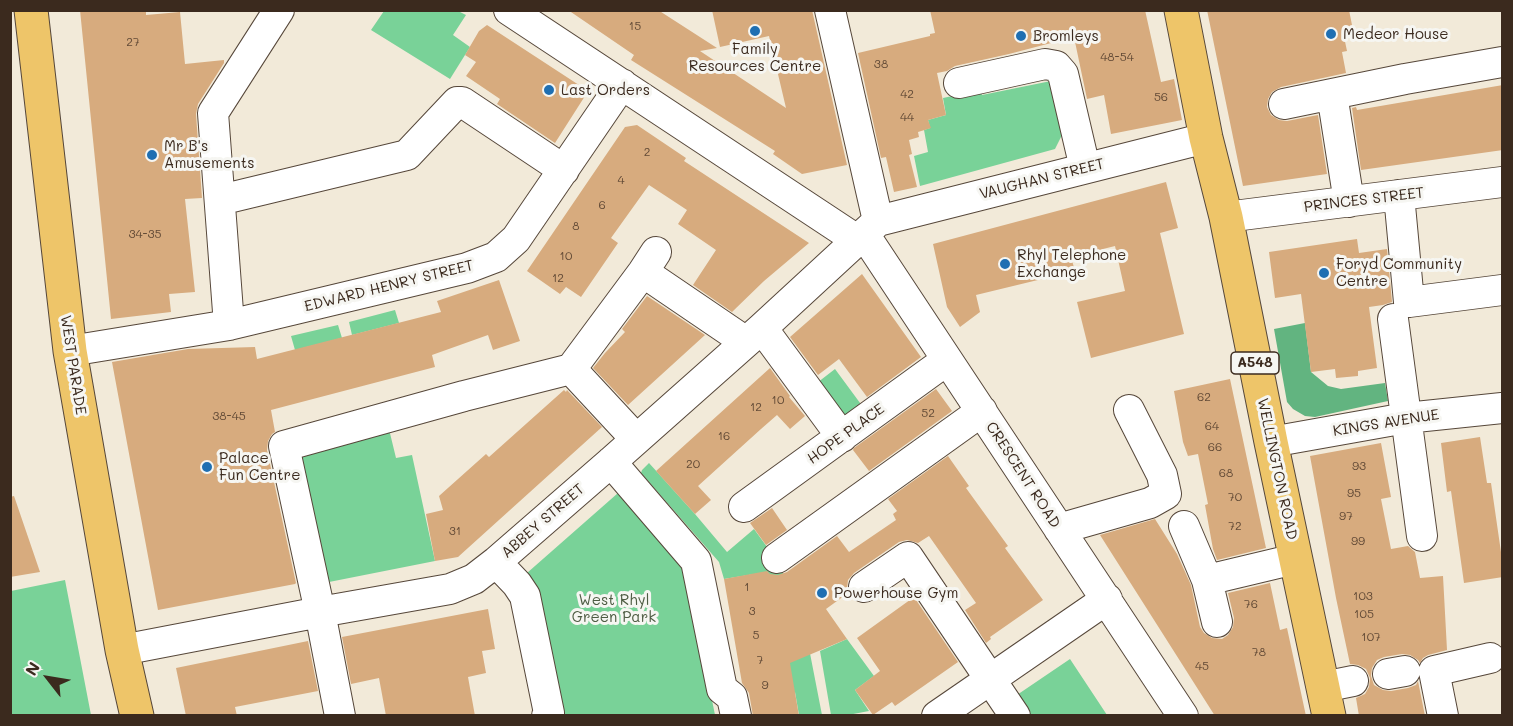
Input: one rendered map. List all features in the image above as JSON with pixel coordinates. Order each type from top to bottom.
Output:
[{"type":"main road","name":"WEST PARADE","points":[[31,10],[70,351],[122,650],[137,716]]},
{"type":"main road","name":"WELLINGTON ROAD","points":[[1181,10],[1206,138],[1226,217],[1295,559],[1335,694]]},
{"type":"street","points":[[229,325],[213,113],[279,10]]},
{"type":"street","name":"CRESCENT ROAD","points":[[509,10],[622,84],[866,232],[947,360],[1183,716]]},
{"type":"street","points":[[830,10],[866,232]]},
{"type":"street","points":[[1284,104],[1503,62]]},
{"type":"street","points":[[959,83],[1045,64],[1056,66],[1063,74],[1085,168]]},
{"type":"street","name":"EDWARD HENRY STREET","points":[[70,351],[229,325],[467,268],[496,257],[516,239],[622,84]]},
{"type":"street","points":[[1332,94],[1349,202]]},
{"type":"street","points":[[220,200],[407,155],[457,102],[462,102],[564,170]]},
{"type":"street","name":"VAUGHAN STREET","points":[[866,232],[1085,168],[1206,138]]},
{"type":"street","name":"PRINCES STREET","points":[[1226,217],[1503,182]]},
{"type":"street","points":[[1398,195],[1409,302],[1503,290]]},
{"type":"street","name":"ABBEY STREET","points":[[122,650],[450,589],[474,579],[611,462],[866,232]]},
{"type":"street","points":[[340,716],[284,446],[461,396],[571,369],[649,262],[754,335],[842,437]]},
{"type":"street","points":[[1393,319],[1422,536]]},
{"type":"street","name":"HOPE PLACE","points":[[744,507],[947,360]]},
{"type":"street","points":[[571,369],[636,439]]},
{"type":"street","name":"KINGS AVENUE","points":[[1271,442],[1406,418],[1503,408]]},
{"type":"street","points":[[1059,530],[1150,503],[1166,494],[1161,475],[1129,410]]},
{"type":"street","points":[[777,558],[982,411]]},
{"type":"street","points":[[611,462],[696,561],[722,689],[732,698],[736,716]]},
{"type":"street","points":[[1184,526],[1207,580],[1217,622]]},
{"type":"street","points":[[864,587],[908,556],[1015,716]]},
{"type":"street","points":[[1207,580],[1295,559]]},
{"type":"street","points":[[496,562],[525,596],[548,716]]},
{"type":"street","points":[[938,716],[1107,599]]},
{"type":"street","points":[[1443,716],[1434,671],[1490,658]]},
{"type":"green space","points":[[384,11],[458,11],[466,15],[453,35],[470,47],[450,79],[371,30]]},
{"type":"green space","points":[[1051,81],[1065,129],[1055,149],[920,186],[914,156],[928,152],[924,130],[930,128],[928,120],[946,115],[943,98],[981,90],[982,95]]},
{"type":"green space","points":[[395,310],[399,323],[352,335],[349,322]]},
{"type":"green space","points":[[1305,323],[1311,372],[1328,386],[1341,389],[1385,383],[1388,401],[1315,417],[1305,416],[1293,409],[1287,402],[1274,329]]},
{"type":"green space","points":[[338,325],[342,338],[295,350],[291,336]]},
{"type":"green space","points":[[835,369],[863,407],[840,423],[813,386]]},
{"type":"green space","points":[[388,425],[396,458],[412,455],[435,561],[324,583],[299,448]]},
{"type":"green space","points":[[649,463],[727,552],[754,529],[770,551],[800,602],[822,715],[799,715],[795,692],[789,693],[767,572],[724,579],[719,562],[641,473]]},
{"type":"green space","name":"West Rhyl Green Park","points":[[618,493],[686,571],[715,715],[556,715],[527,573]]},
{"type":"green space","points":[[65,580],[91,715],[11,715],[11,591]]},
{"type":"green space","points":[[847,639],[874,676],[855,690],[869,711],[831,715],[820,651]]},
{"type":"green space","points":[[1070,659],[1107,715],[1022,715],[1011,699]]},
{"type":"building","points":[[80,10],[146,10],[146,15],[180,12],[185,64],[224,60],[198,104],[196,114],[202,198],[185,199],[195,292],[169,294],[171,312],[111,319]]},
{"type":"building","points":[[568,10],[658,10],[717,48],[700,51],[786,108],[769,36],[720,47],[712,10],[812,10],[847,165],[802,174],[773,154],[775,151],[631,60],[634,55]]},
{"type":"building","points":[[930,10],[1145,10],[1161,82],[1174,79],[1182,120],[1111,134],[1104,95],[1087,99],[1074,37],[955,66],[937,73],[946,115],[928,120],[931,128],[918,132],[919,137],[909,140],[912,154],[909,155],[917,187],[894,192],[886,157],[881,158],[858,53],[930,36],[935,33]]},
{"type":"building","points":[[1207,10],[1349,10],[1353,30],[1343,32],[1347,51],[1342,52],[1346,73],[1281,87],[1272,92],[1268,99],[1267,107],[1271,115],[1279,120],[1287,121],[1318,115],[1327,174],[1243,186]]},
{"type":"building","name":"Last Orders","points":[[487,25],[582,87],[585,96],[555,143],[497,104],[500,99],[466,76],[476,62],[465,55],[479,31]]},
{"type":"building","points":[[1503,85],[1503,150],[1361,170],[1352,108],[1356,107],[1357,110]]},
{"type":"building","points":[[637,125],[686,158],[684,161],[809,243],[732,312],[693,285],[716,250],[678,224],[687,210],[649,185],[611,238],[618,243],[581,297],[566,287],[560,294],[527,271],[625,127]]},
{"type":"building","name":"Rhyl Telephone Exchange","points":[[1166,182],[1178,228],[1160,233],[1184,334],[1091,358],[1077,302],[1125,291],[1115,246],[1071,257],[1075,271],[976,295],[980,312],[960,327],[947,307],[933,244]]},
{"type":"building","points":[[1357,239],[1359,253],[1387,249],[1392,302],[1369,307],[1377,368],[1358,371],[1358,376],[1336,378],[1335,369],[1311,372],[1301,294],[1275,298],[1269,252]]},
{"type":"building","points":[[862,274],[921,357],[867,397],[839,359],[818,375],[790,337]]},
{"type":"building","points":[[499,280],[520,341],[493,350],[488,335],[432,355],[435,367],[271,410],[275,432],[268,441],[267,450],[295,584],[158,610],[112,362],[188,349],[255,347],[257,359],[441,312],[437,301]]},
{"type":"building","points":[[647,296],[705,335],[628,405],[593,368],[625,332],[622,329]]},
{"type":"building","points":[[770,368],[805,416],[790,429],[777,415],[761,429],[698,486],[711,500],[695,514],[656,471]]},
{"type":"building","points":[[1230,379],[1266,548],[1217,560],[1205,505],[1208,504],[1198,454],[1188,456],[1183,442],[1174,391]]},
{"type":"building","points":[[936,389],[952,411],[869,471],[853,450],[854,448]]},
{"type":"building","points":[[564,390],[566,392],[567,390],[602,427],[458,557],[435,561],[426,514],[443,510],[439,496],[486,454],[489,457]]},
{"type":"building","points":[[1480,437],[1487,483],[1491,483],[1503,577],[1464,583],[1451,491],[1447,492],[1441,443]]},
{"type":"building","points":[[1381,443],[1391,497],[1381,499],[1391,549],[1408,546],[1415,552],[1420,578],[1443,576],[1447,650],[1428,655],[1420,663],[1410,655],[1384,657],[1377,660],[1372,668],[1371,676],[1374,685],[1391,691],[1408,688],[1416,685],[1418,681],[1425,716],[1359,716],[1356,698],[1365,694],[1370,678],[1366,669],[1350,664],[1310,456]]},
{"type":"building","points":[[948,456],[969,486],[966,488],[1008,546],[1005,548],[1043,600],[990,637],[991,639],[986,643],[965,610],[976,603],[929,536],[918,543],[907,540],[899,542],[854,573],[848,580],[848,593],[826,609],[847,639],[790,663],[799,716],[753,716],[749,693],[742,683],[724,579],[767,571],[778,575],[787,572],[837,536],[849,552],[896,520],[893,514],[897,511],[888,499]]},
{"type":"building","points":[[14,496],[40,572],[10,577],[10,497]]},
{"type":"building","points":[[772,508],[787,530],[766,545],[750,523]]},
{"type":"building","points":[[1155,519],[1177,554],[1191,585],[1200,627],[1212,638],[1222,639],[1233,627],[1234,618],[1228,593],[1270,583],[1280,630],[1287,628],[1306,716],[1215,716],[1100,535]]},
{"type":"building","points":[[914,597],[958,662],[895,706],[892,702],[873,715],[855,690],[880,671],[857,638]]},
{"type":"building","points":[[488,609],[495,649],[482,651],[486,673],[468,677],[475,716],[386,716],[379,678],[351,684],[342,637]]},
{"type":"building","points":[[308,641],[318,691],[235,707],[237,716],[186,716],[176,668]]},
{"type":"place","name":"Family Resources Centre","points":[[755,31]]},
{"type":"place","name":"Medeor House","points":[[1331,34]]},
{"type":"place","name":"Bromleys","points":[[1021,36]]},
{"type":"place","name":"Last Orders","points":[[549,90]]},
{"type":"place","name":"Mr B's Amusements","points":[[152,155]]},
{"type":"place","name":"Rhyl Telephone Exchange","points":[[1005,264]]},
{"type":"place","name":"Foryd Community Centre","points":[[1324,273]]},
{"type":"place","name":"Palace Fun Centre","points":[[207,467]]},
{"type":"place","name":"Powerhouse Gym","points":[[822,593]]}]
